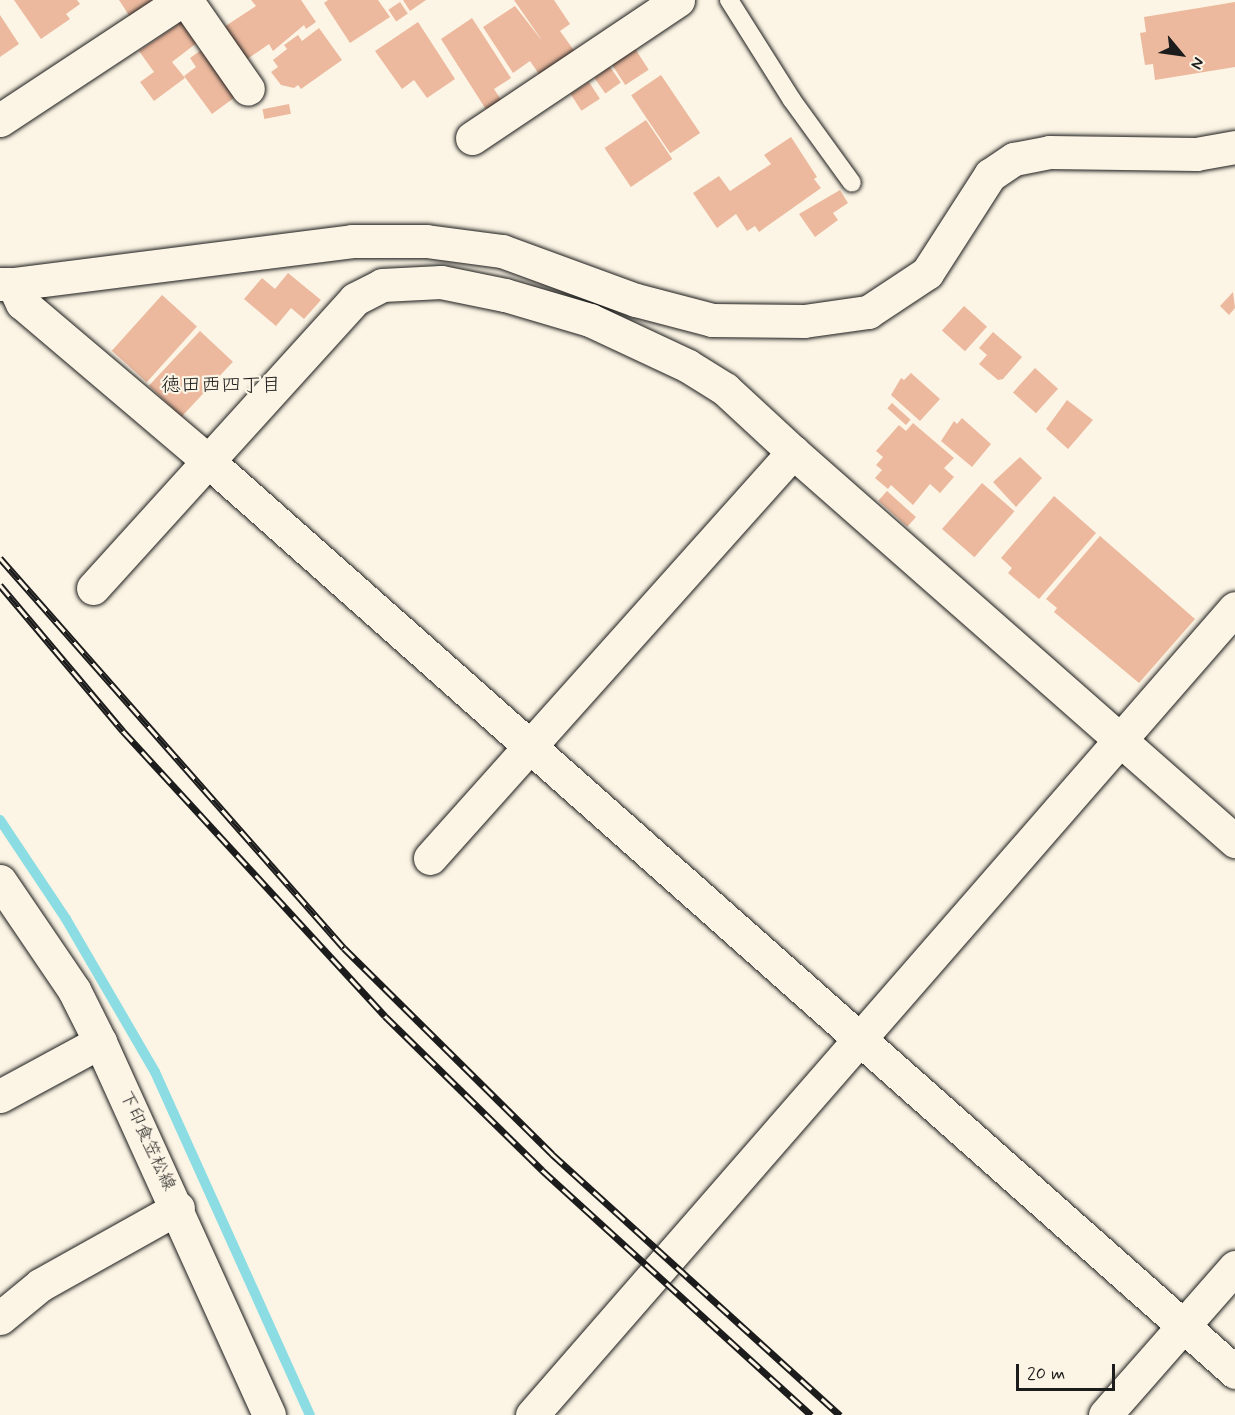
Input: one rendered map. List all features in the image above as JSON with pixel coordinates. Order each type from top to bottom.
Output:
[{"type":"street","points":[[0,120],[184,0],[249,89]]},
{"type":"street","points":[[472,138],[678,0]]},
{"type":"street","points":[[7,284],[352,241],[426,241],[502,251],[636,300],[711,320],[804,321],[868,312],[927,273],[990,175],[1014,159],[1049,152],[1196,154],[1235,147]]},
{"type":"street","points":[[93,588],[355,298],[382,285],[441,282],[505,294],[590,320],[688,366],[725,389],[793,452],[1235,841]]},
{"type":"street","points":[[7,284],[22,303],[208,460],[527,747],[1235,1372]]},
{"type":"street","points":[[430,858],[793,452]]},
{"type":"street","points":[[532,1415],[857,1039],[1235,608]]},
{"type":"street","name":"下印食笠松線","points":[[0,881],[74,990],[178,1208],[269,1415]]},
{"type":"street","points":[[0,1096],[100,1042]]},
{"type":"street","points":[[0,1318],[40,1285],[178,1208]]},
{"type":"street","points":[[1105,1415],[1235,1267]]},
{"type":"lane","points":[[729,0],[792,100],[852,183]]},
{"type":"building","points":[[14,0],[77,0],[80,4],[66,14],[70,19],[41,39]]},
{"type":"building","points":[[119,0],[159,0],[141,7],[144,11],[132,20]]},
{"type":"building","points":[[251,0],[301,0],[316,22],[306,29],[304,25],[273,51],[269,44],[246,60],[224,27],[256,6]]},
{"type":"building","points":[[328,0],[378,0],[390,17],[350,43],[324,3]]},
{"type":"building","points":[[403,0],[426,0],[410,11]]},
{"type":"building","points":[[514,0],[554,0],[570,24],[560,31],[578,56],[543,80],[530,61],[513,73],[483,27],[515,6],[543,42]]},
{"type":"building","points":[[400,2],[408,14],[396,21],[388,10]]},
{"type":"building","points":[[1235,2],[1235,67],[1155,80],[1153,64],[1145,65],[1140,33],[1146,32],[1144,17]]},
{"type":"building","points":[[0,15],[19,44],[0,57]]},
{"type":"building","points":[[472,18],[511,78],[494,89],[502,101],[487,111],[441,39]]},
{"type":"building","points":[[183,21],[198,42],[172,62],[185,78],[154,101],[140,82],[154,72],[139,51]]},
{"type":"building","points":[[418,22],[455,79],[427,98],[414,80],[402,89],[375,51]]},
{"type":"building","points":[[319,28],[342,60],[301,89],[298,85],[294,88],[281,85],[271,72],[278,67],[273,60],[287,49],[284,45],[298,35],[302,41]]},
{"type":"building","points":[[634,47],[649,70],[625,85],[611,62]]},
{"type":"building","points":[[204,48],[238,95],[212,114],[184,76],[196,67],[190,58]]},
{"type":"building","points":[[610,67],[621,83],[605,93],[594,78]]},
{"type":"building","points":[[661,75],[700,133],[670,153],[631,95]]},
{"type":"building","points":[[589,82],[600,99],[581,111],[571,94]]},
{"type":"building","points":[[289,104],[291,114],[264,119],[262,109]]},
{"type":"building","points":[[646,120],[672,159],[631,187],[605,148]]},
{"type":"building","points":[[791,137],[817,177],[814,179],[821,188],[759,232],[755,226],[747,231],[736,214],[717,228],[693,193],[719,176],[730,191],[771,164],[764,155]]},
{"type":"building","points":[[840,190],[848,203],[833,213],[838,220],[815,237],[799,214]]},
{"type":"building","points":[[288,273],[321,300],[304,319],[291,308],[276,326],[244,299],[262,278],[275,289]]},
{"type":"building","points":[[1233,292],[1235,308],[1229,315],[1220,306]]},
{"type":"building","points":[[162,295],[197,326],[147,382],[112,351]]},
{"type":"building","points":[[964,306],[987,327],[965,351],[942,331]]},
{"type":"building","points":[[200,331],[233,362],[182,417],[149,386]]},
{"type":"building","points":[[993,332],[1022,357],[1003,379],[998,380],[979,364],[987,355],[979,348]]},
{"type":"building","points":[[1035,368],[1058,389],[1036,413],[1013,393]]},
{"type":"building","points":[[911,373],[940,399],[920,421],[891,395],[901,378],[904,380]]},
{"type":"building","points":[[1067,400],[1093,420],[1068,449],[1046,429]]},
{"type":"building","points":[[892,403],[911,420],[906,425],[887,408]]},
{"type":"building","points":[[962,418],[991,444],[972,467],[941,441],[954,421],[957,424]]},
{"type":"building","points":[[913,423],[954,458],[944,468],[954,477],[940,493],[930,484],[913,505],[891,485],[888,489],[875,478],[882,470],[876,465],[883,457],[876,451],[899,425],[906,431]]},
{"type":"building","points":[[1020,457],[1042,478],[1016,507],[993,482]]},
{"type":"building","points":[[982,483],[1014,511],[974,557],[942,529]]},
{"type":"building","points":[[887,491],[916,517],[907,527],[878,501]]},
{"type":"building","points":[[1054,496],[1096,533],[1039,599],[1008,573],[1012,568],[1001,558]]},
{"type":"building","points":[[1100,536],[1195,619],[1139,683],[1054,612],[1057,608],[1046,599]]},
{"type":"waterway","points":[[0,820],[66,919],[155,1072],[310,1415]]},
{"type":"railway","points":[[0,558],[344,948],[552,1154],[840,1415]]},
{"type":"railway","points":[[0,585],[123,731],[385,1016],[542,1170],[811,1415]]},
{"type":"district","name":"徳田西四丁目","points":[[221,385]]}]
